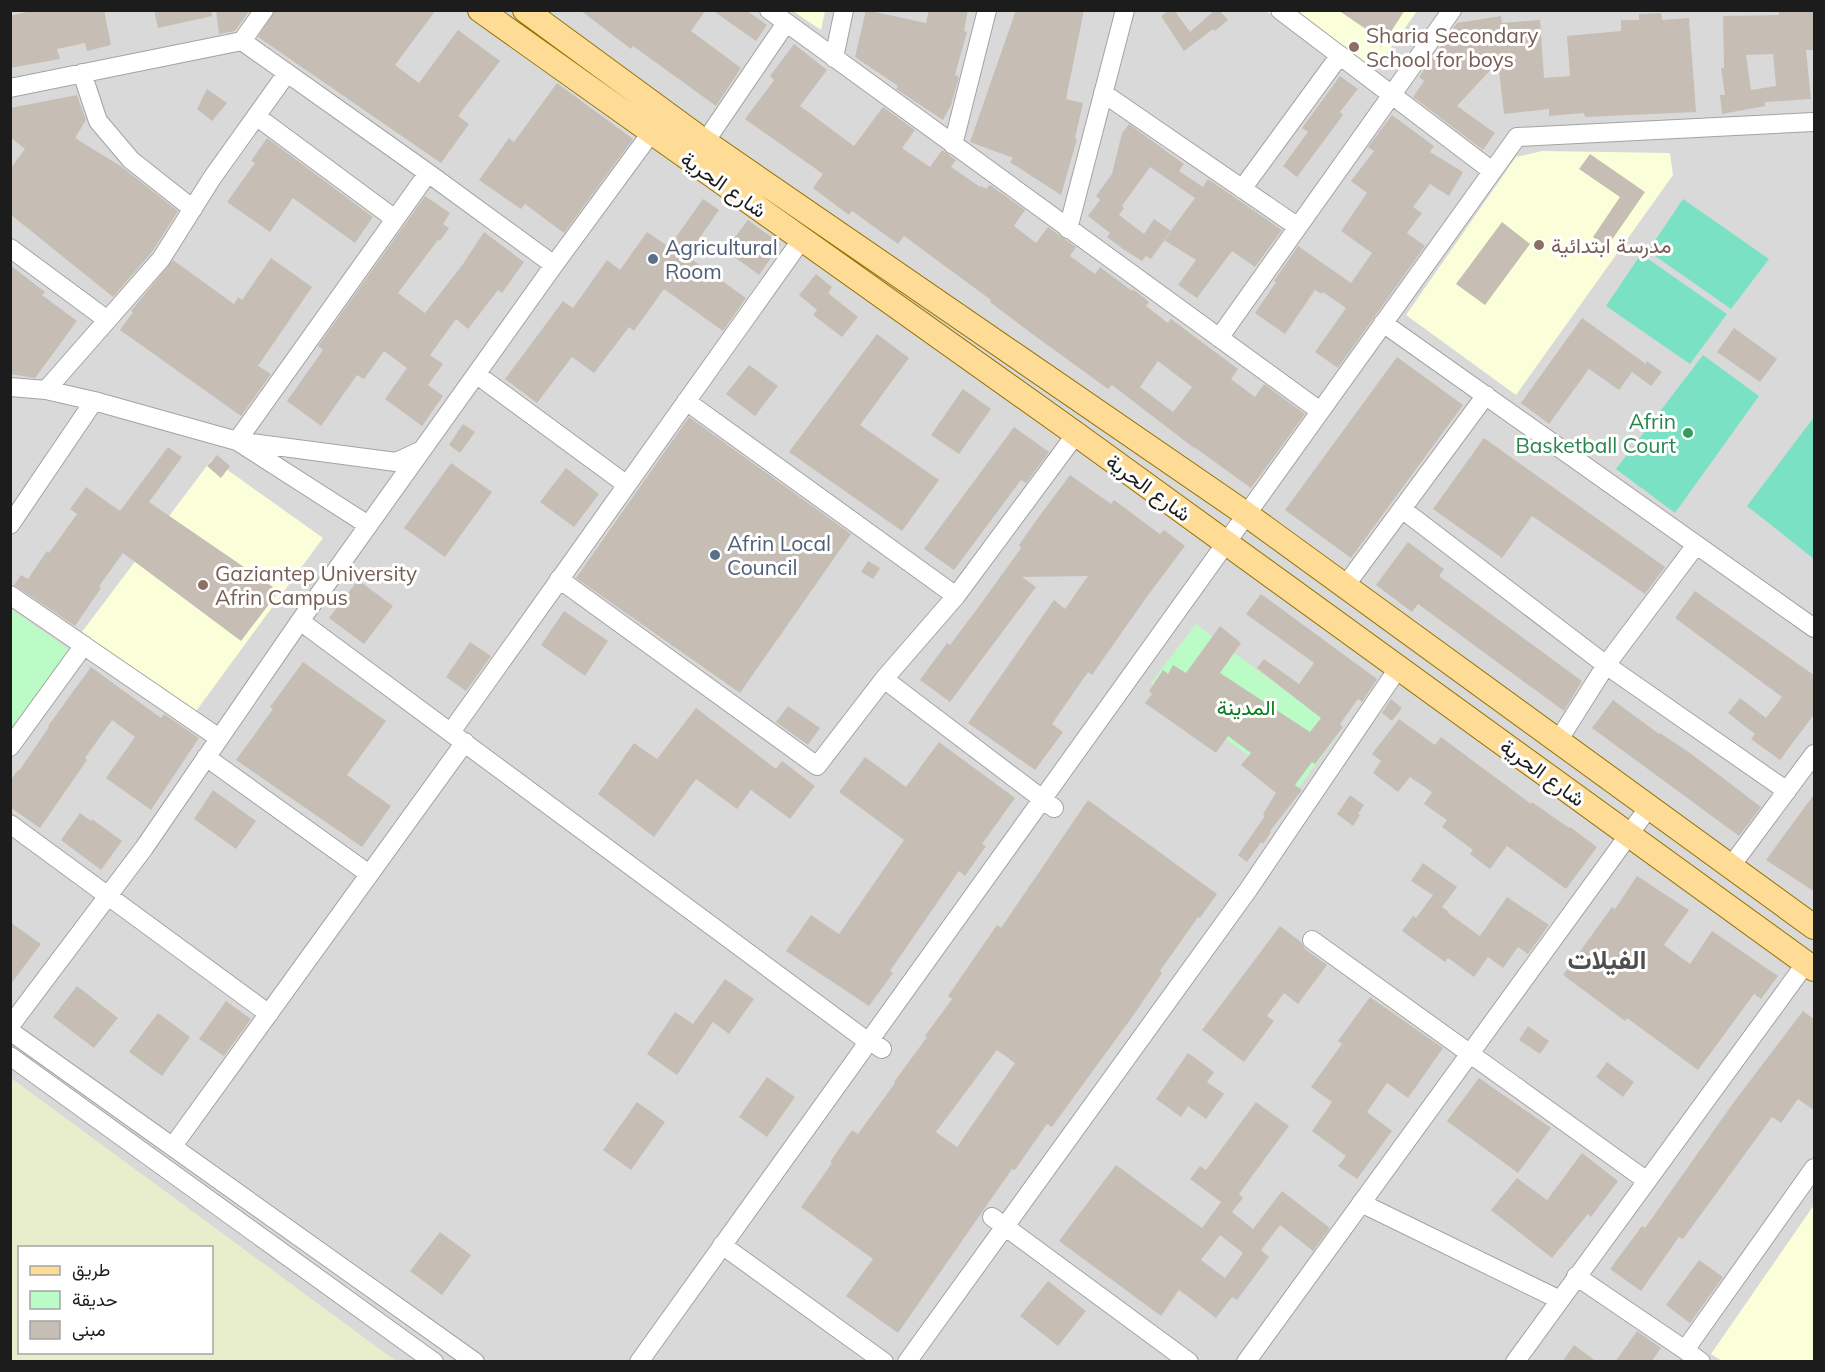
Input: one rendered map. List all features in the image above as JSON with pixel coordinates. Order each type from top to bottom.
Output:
[{"type":"main road","name":"شارع الحرية","points":[[480,10],[1076,434],[1810,966]]},
{"type":"main road","name":"شارع الحرية","points":[[525,10],[705,142],[1246,514],[1815,927]]},
{"type":"main road","points":[[565,71],[580,51]]},
{"type":"main road","points":[[743,198],[757,178]]},
{"type":"street","points":[[10,88],[242,41],[264,10]]},
{"type":"street","points":[[769,10],[1320,411]]},
{"type":"street","points":[[834,58],[844,10]]},
{"type":"street","points":[[953,145],[987,10]]},
{"type":"street","points":[[1068,229],[1125,10]]},
{"type":"street","points":[[1280,10],[1492,171]]},
{"type":"street","points":[[1219,338],[1452,10]]},
{"type":"street","points":[[705,142],[786,23]]},
{"type":"street","points":[[242,41],[554,265]]},
{"type":"street","points":[[1242,189],[1340,56]]},
{"type":"street","points":[[82,73],[98,121],[131,160],[193,208]]},
{"type":"street","points":[[46,390],[161,259],[193,208],[287,73]]},
{"type":"street","points":[[1103,93],[1298,227]]},
{"type":"street","points":[[256,116],[395,219]]},
{"type":"street","points":[[639,1362],[722,1245],[875,1045],[1048,803],[1225,543],[1516,137],[1815,122]]},
{"type":"street","points":[[10,1026],[108,897],[368,525],[651,133]]},
{"type":"street","points":[[237,441],[428,173]]},
{"type":"street","points":[[173,1146],[369,874],[559,579],[802,239]]},
{"type":"street","points":[[10,248],[106,319]]},
{"type":"street","points":[[1383,323],[1815,628]]},
{"type":"street","points":[[476,374],[627,485]]},
{"type":"street","points":[[10,387],[46,390],[94,401],[237,441],[396,462],[422,450]]},
{"type":"street","points":[[1345,586],[1486,395]]},
{"type":"street","points":[[10,525],[94,401]]},
{"type":"street","points":[[686,401],[956,596]]},
{"type":"street","points":[[559,579],[817,766],[884,679],[956,596],[1076,434]]},
{"type":"street","points":[[237,441],[368,525]]},
{"type":"street","points":[[1401,509],[1606,665],[1787,791]]},
{"type":"street","points":[[1558,741],[1606,665],[1696,545]]},
{"type":"street","points":[[10,595],[219,738]]},
{"type":"street","points":[[300,621],[875,1045]]},
{"type":"street","points":[[10,747],[84,645]]},
{"type":"street","points":[[907,1362],[999,1221],[1248,890],[1399,667]]},
{"type":"street","points":[[884,679],[1048,803]]},
{"type":"street","points":[[1731,866],[1815,754]]},
{"type":"street","points":[[207,757],[369,874]]},
{"type":"street","points":[[1246,1362],[1649,807]]},
{"type":"street","points":[[10,824],[269,1014]]},
{"type":"street","points":[[1312,940],[1647,1181]]},
{"type":"street","points":[[1515,1362],[1576,1276],[1810,966]]},
{"type":"street","points":[[10,1031],[475,1362]]},
{"type":"street","points":[[10,1056],[434,1362]]},
{"type":"street","points":[[1685,1350],[1815,1168]]},
{"type":"street","points":[[1361,1203],[1560,1300]]},
{"type":"street","points":[[999,1221],[1190,1362]]},
{"type":"street","points":[[722,1245],[884,1362]]},
{"type":"street","points":[[1576,1276],[1701,1362]]},
{"type":"shaded area","points":[[10,11],[1814,11],[1814,1361],[387,1361],[11,1079]]},
{"type":"shaded area","points":[[793,11],[825,11],[821,30]]},
{"type":"shaded area","name":"Sharia Secondary School for boys","points":[[1266,11],[1417,11],[1366,83]]},
{"type":"shaded area","name":"مدرسة ابتدائية","points":[[1542,151],[1670,153],[1673,175],[1516,395],[1406,315],[1516,157]]},
{"type":"shaded area","name":"Gaziantep University Afrin Campus","points":[[212,459],[323,538],[191,718],[82,632]]},
{"type":"shaded area","points":[[11,1078],[396,1361],[11,1361]]},
{"type":"shaded area","points":[[1814,1205],[1814,1361],[1722,1361],[1711,1354]]},
{"type":"green space","points":[[1683,199],[1769,259],[1731,309],[1648,251]]},
{"type":"green space","points":[[1641,254],[1727,314],[1690,364],[1606,306]]},
{"type":"green space","name":"Afrin Basketball Court","points":[[1703,355],[1759,396],[1675,513],[1616,469]]},
{"type":"green space","points":[[1814,417],[1814,559],[1747,506]]},
{"type":"green space","points":[[11,609],[71,651],[11,739]]},
{"type":"green space","name":"المدينة","points":[[1196,624],[1340,732],[1296,791],[1151,683]]},
{"type":"building","points":[[35,10],[104,10],[111,45],[87,51],[85,43],[57,49],[60,59],[10,68],[10,16]]},
{"type":"building","points":[[154,10],[211,10],[212,16],[158,28]]},
{"type":"building","points":[[216,10],[250,10],[235,31],[219,34]]},
{"type":"building","points":[[275,10],[436,10],[395,65],[419,83],[458,30],[500,61],[458,116],[469,124],[441,163],[258,37]]},
{"type":"building","points":[[580,10],[706,10],[691,31],[741,68],[716,106],[633,46],[631,49]]},
{"type":"building","points":[[712,10],[746,10],[767,25],[756,41]]},
{"type":"building","points":[[866,10],[926,23],[929,10],[968,10],[964,31],[967,32],[955,75],[959,77],[951,105],[943,120],[896,89],[898,86],[855,57]]},
{"type":"building","points":[[1016,10],[1084,10],[1066,99],[1083,103],[1075,138],[1077,139],[1061,195],[1010,162],[1013,158],[970,142]]},
{"type":"building","points":[[1169,10],[1174,10],[1190,32],[1215,10],[1219,10],[1228,20],[1184,51],[1161,16]]},
{"type":"building","points":[[1338,10],[1405,10],[1381,47],[1370,39],[1373,34]]},
{"type":"building","points":[[1779,12],[1815,12],[1815,50],[1806,50],[1811,99],[1765,102],[1765,106],[1722,114],[1720,95],[1725,95],[1721,68],[1724,68],[1723,16],[1779,15]],"holes":[[[1773,54],[1776,86],[1751,90],[1746,55]]]},
{"type":"building","points":[[1661,13],[1662,20],[1689,18],[1696,112],[1585,117],[1584,113],[1549,116],[1549,109],[1504,114],[1498,62],[1457,106],[1495,133],[1483,150],[1413,97],[1424,81],[1419,77],[1457,23],[1501,16],[1502,23],[1540,20],[1544,78],[1570,76],[1567,36],[1621,31],[1621,20],[1639,20],[1639,14]]},
{"type":"building","points":[[794,44],[827,70],[800,106],[854,146],[883,107],[915,130],[902,148],[930,167],[942,150],[956,160],[951,167],[980,187],[986,189],[990,185],[1025,210],[1014,226],[1036,243],[1048,227],[1076,247],[1070,256],[1095,274],[1100,267],[1132,291],[1133,289],[1149,302],[1146,306],[1168,323],[1171,319],[1238,369],[1231,379],[1255,397],[1264,384],[1305,414],[1251,488],[1112,385],[1108,389],[904,236],[898,244],[852,211],[849,215],[813,188],[823,174],[745,119],[774,80],[770,76]],"holes":[[[1158,361],[1192,387],[1173,412],[1140,387]]]},
{"type":"building","points":[[1340,76],[1358,89],[1340,112],[1343,115],[1297,177],[1283,166],[1308,132],[1302,128]]},
{"type":"building","points":[[557,83],[633,139],[564,233],[525,204],[521,209],[479,180],[509,138],[514,142]]},
{"type":"building","points":[[207,89],[227,103],[212,121],[197,109]]},
{"type":"building","points":[[77,95],[86,120],[75,138],[122,167],[178,211],[152,252],[113,297],[10,214],[10,169],[25,149],[10,137],[10,108]]},
{"type":"building","points":[[1392,115],[1434,146],[1430,152],[1463,172],[1449,196],[1430,184],[1413,207],[1422,213],[1407,233],[1425,246],[1338,368],[1315,352],[1346,308],[1323,292],[1322,294],[1315,290],[1285,334],[1255,313],[1298,246],[1351,283],[1372,253],[1341,231],[1367,193],[1351,181],[1374,151],[1368,147]]},
{"type":"building","points":[[1129,124],[1184,164],[1179,171],[1203,187],[1208,179],[1282,230],[1255,267],[1232,251],[1197,298],[1178,285],[1196,260],[1164,240],[1151,259],[1146,256],[1142,261],[1107,237],[1110,233],[1088,216],[1100,200],[1096,196],[1112,174],[1122,133]],"holes":[[[1150,167],[1195,198],[1171,231],[1154,219],[1144,234],[1119,215],[1124,208],[1122,206]]]},
{"type":"building","points":[[267,138],[373,217],[355,243],[293,198],[270,232],[227,202],[255,163],[251,161]]},
{"type":"building","points":[[1590,154],[1645,192],[1607,247],[1593,237],[1620,197],[1579,169]]},
{"type":"building","points":[[425,196],[450,213],[443,224],[449,228],[398,293],[425,313],[463,264],[484,232],[524,262],[502,293],[498,290],[468,329],[456,319],[430,355],[443,364],[428,385],[443,396],[422,426],[385,399],[407,368],[384,351],[364,379],[357,375],[321,426],[287,401],[323,350],[318,346]]},
{"type":"building","points":[[703,199],[719,210],[687,256],[746,298],[723,331],[664,289],[634,331],[629,327],[594,373],[572,357],[537,403],[505,379],[563,301],[573,308],[607,260],[620,270],[647,232],[669,247]]},
{"type":"building","points":[[748,220],[781,244],[759,275],[725,250]]},
{"type":"building","points":[[1502,222],[1530,244],[1485,305],[1456,284]]},
{"type":"building","points":[[271,258],[312,287],[258,366],[271,374],[241,416],[120,330],[133,312],[131,311],[173,260],[234,304],[238,297],[242,300]]},
{"type":"building","points":[[10,265],[45,292],[42,295],[77,321],[35,378],[10,374]]},
{"type":"building","points":[[816,274],[832,287],[828,293],[858,317],[842,337],[813,315],[817,310],[799,295]]},
{"type":"building","points":[[1582,318],[1646,364],[1647,361],[1662,372],[1651,386],[1632,372],[1619,390],[1589,369],[1549,424],[1521,403]]},
{"type":"building","points":[[1734,328],[1777,359],[1760,382],[1717,352]]},
{"type":"building","points":[[877,334],[909,358],[860,425],[939,480],[902,531],[789,452]]},
{"type":"building","points":[[1397,357],[1463,405],[1351,558],[1285,510]]},
{"type":"building","points":[[749,365],[778,386],[755,416],[726,394]]},
{"type":"building","points":[[963,389],[991,409],[959,454],[931,435]]},
{"type":"building","name":"Afrin Local Council","points":[[689,417],[851,534],[740,693],[576,578]]},
{"type":"building","points":[[463,424],[475,432],[460,453],[449,445]]},
{"type":"building","points":[[1014,427],[1049,452],[1026,483],[1021,480],[954,570],[924,549]]},
{"type":"building","points":[[1484,438],[1665,567],[1645,594],[1532,516],[1502,558],[1433,509]]},
{"type":"building","points":[[168,447],[182,457],[149,502],[279,591],[241,641],[123,553],[99,586],[101,588],[75,626],[14,585],[21,575],[28,579],[47,551],[49,553],[77,514],[70,509],[86,487],[120,511]]},
{"type":"building","points":[[217,455],[230,466],[221,478],[207,466]]},
{"type":"building","points":[[451,463],[492,492],[445,557],[404,528]]},
{"type":"building","points":[[566,468],[599,494],[574,527],[540,502]]},
{"type":"building","points":[[1070,475],[1111,504],[1114,500],[1160,534],[1164,530],[1185,546],[1092,675],[1088,672],[1052,724],[1063,732],[1035,770],[968,723],[1054,600],[1065,609],[1088,576],[1022,577],[1036,587],[950,702],[920,680],[947,643],[950,645],[980,605],[1021,548],[1019,545]]},
{"type":"building","points":[[1408,542],[1444,569],[1439,576],[1582,681],[1564,711],[1418,604],[1412,612],[1376,585]]},
{"type":"building","points":[[868,561],[880,568],[873,579],[861,572]]},
{"type":"building","points":[[358,580],[393,606],[364,644],[329,618]]},
{"type":"building","points":[[1695,591],[1815,676],[1815,713],[1780,760],[1751,739],[1755,734],[1728,713],[1740,698],[1766,718],[1782,697],[1675,618]]},
{"type":"building","points":[[1261,594],[1377,679],[1362,702],[1358,699],[1340,724],[1343,727],[1315,764],[1312,762],[1295,785],[1302,790],[1247,862],[1238,855],[1265,816],[1263,814],[1276,793],[1241,765],[1251,753],[1228,736],[1216,753],[1145,703],[1152,694],[1149,691],[1163,670],[1168,674],[1173,665],[1186,673],[1220,626],[1241,643],[1220,673],[1310,732],[1321,718],[1257,668],[1264,659],[1299,684],[1314,663],[1246,614]]},
{"type":"building","points":[[564,611],[608,641],[585,676],[541,645]]},
{"type":"building","points":[[470,642],[491,656],[466,691],[446,677]]},
{"type":"building","points":[[303,662],[386,721],[347,775],[391,806],[362,847],[236,760],[273,709],[270,707]]},
{"type":"building","points":[[91,667],[161,718],[164,714],[199,738],[151,810],[106,778],[135,737],[112,720],[40,828],[10,807],[10,781]]},
{"type":"building","points":[[1391,699],[1402,708],[1392,721],[1382,713]]},
{"type":"building","points":[[1613,700],[1659,734],[1690,753],[1761,807],[1739,836],[1592,728]]},
{"type":"building","points":[[788,706],[820,728],[808,745],[776,722]]},
{"type":"building","points":[[696,708],[776,769],[782,761],[815,786],[790,819],[751,790],[737,809],[696,779],[654,837],[598,794],[634,743],[657,759]]},
{"type":"building","points":[[1399,719],[1435,745],[1441,737],[1531,804],[1532,802],[1597,847],[1566,889],[1507,846],[1490,869],[1470,854],[1473,850],[1442,827],[1447,820],[1424,804],[1432,792],[1410,777],[1398,792],[1373,773],[1381,761],[1372,754]]},
{"type":"building","points":[[939,742],[1015,798],[982,844],[986,846],[965,876],[959,871],[890,971],[893,973],[869,1006],[786,951],[811,915],[839,934],[904,840],[839,792],[865,757],[906,787]]},
{"type":"building","points":[[213,790],[256,821],[236,849],[194,819]]},
{"type":"building","points":[[1815,793],[1815,892],[1766,860]]},
{"type":"building","points":[[1350,795],[1364,805],[1353,826],[1337,814]]},
{"type":"building","points":[[1088,800],[1217,894],[1200,918],[1198,917],[1160,971],[1162,973],[1135,1013],[1052,1127],[1047,1124],[1015,1170],[1012,1169],[898,1333],[846,1296],[873,1259],[801,1207],[852,1130],[858,1134],[927,1037],[925,1036],[952,999],[948,996],[997,925],[1001,928]],"holes":[[[997,1050],[1015,1063],[957,1147],[936,1132]]]},
{"type":"building","points":[[80,813],[122,841],[101,870],[61,840]]},
{"type":"building","points":[[1423,863],[1457,887],[1442,907],[1480,936],[1507,897],[1549,925],[1528,954],[1518,947],[1503,968],[1488,957],[1474,977],[1448,958],[1445,962],[1402,931],[1413,916],[1416,918],[1433,895],[1411,881]]},
{"type":"building","points":[[1637,876],[1689,910],[1664,945],[1690,964],[1712,931],[1778,976],[1761,999],[1754,994],[1698,1070],[1627,1018],[1625,1021],[1563,975],[1612,907],[1615,909]]},
{"type":"building","points":[[10,922],[41,944],[10,985]]},
{"type":"building","points":[[1280,926],[1327,965],[1298,1004],[1284,993],[1267,1016],[1274,1021],[1244,1062],[1202,1030]]},
{"type":"building","points":[[725,979],[754,999],[729,1034],[713,1022],[677,1075],[647,1054],[675,1012],[693,1024]]},
{"type":"building","points":[[77,986],[118,1018],[94,1048],[53,1017]]},
{"type":"building","points":[[1370,997],[1443,1048],[1408,1098],[1387,1083],[1367,1112],[1392,1131],[1357,1179],[1338,1166],[1346,1156],[1312,1131],[1332,1102],[1311,1087],[1342,1044],[1338,1041]]},
{"type":"building","points":[[226,1001],[251,1019],[224,1056],[199,1039]]},
{"type":"building","points":[[1803,1011],[1815,1020],[1815,1111],[1798,1099],[1781,1123],[1772,1117],[1683,1239],[1679,1237],[1641,1291],[1610,1269],[1642,1226],[1645,1228],[1731,1106]]},
{"type":"building","points":[[158,1013],[190,1037],[162,1076],[129,1052]]},
{"type":"building","points":[[1528,1026],[1549,1041],[1540,1054],[1519,1040]]},
{"type":"building","points":[[1188,1053],[1214,1072],[1207,1082],[1224,1094],[1206,1119],[1188,1106],[1181,1117],[1156,1099]]},
{"type":"building","points":[[1607,1062],[1634,1082],[1623,1097],[1596,1077]]},
{"type":"building","points":[[767,1077],[795,1097],[767,1137],[739,1117]]},
{"type":"building","points":[[1479,1078],[1551,1128],[1518,1173],[1447,1121]]},
{"type":"building","points":[[637,1102],[665,1122],[631,1170],[603,1150]]},
{"type":"building","points":[[1256,1102],[1289,1126],[1239,1194],[1243,1198],[1232,1212],[1253,1229],[1282,1191],[1330,1228],[1313,1251],[1280,1225],[1261,1250],[1269,1257],[1237,1300],[1232,1297],[1216,1318],[1179,1290],[1161,1316],[1059,1241],[1116,1165],[1202,1228],[1221,1202],[1190,1179],[1200,1166],[1206,1170]],"holes":[[[1220,1235],[1243,1253],[1225,1278],[1201,1260]]]},
{"type":"building","points":[[1582,1153],[1618,1181],[1591,1217],[1588,1214],[1552,1258],[1491,1210],[1517,1178],[1547,1200]]},
{"type":"building","points":[[440,1232],[471,1255],[442,1295],[410,1271]]},
{"type":"building","points":[[1699,1260],[1723,1277],[1690,1323],[1666,1305]]},
{"type":"building","points":[[1048,1281],[1086,1311],[1058,1346],[1020,1316]]},
{"type":"building","points":[[1637,1331],[1661,1348],[1651,1362],[1615,1362]]},
{"type":"building","points":[[1574,1345],[1597,1362],[1562,1362]]},
{"type":"place","name":"Sharia Secondary School for boys","points":[[1354,47]]},
{"type":"place","name":"مدرسة ابتدائية","points":[[1539,245]]},
{"type":"place","name":"Agricultural Room","points":[[653,259]]},
{"type":"place","name":"Afrin Basketball Court","points":[[1688,433]]},
{"type":"place","name":"Afrin Local Council","points":[[715,555]]},
{"type":"place","name":"Gaziantep University Afrin Campus","points":[[203,585]]},
{"type":"district","name":"الفيلات","points":[[1607,959]]}]
